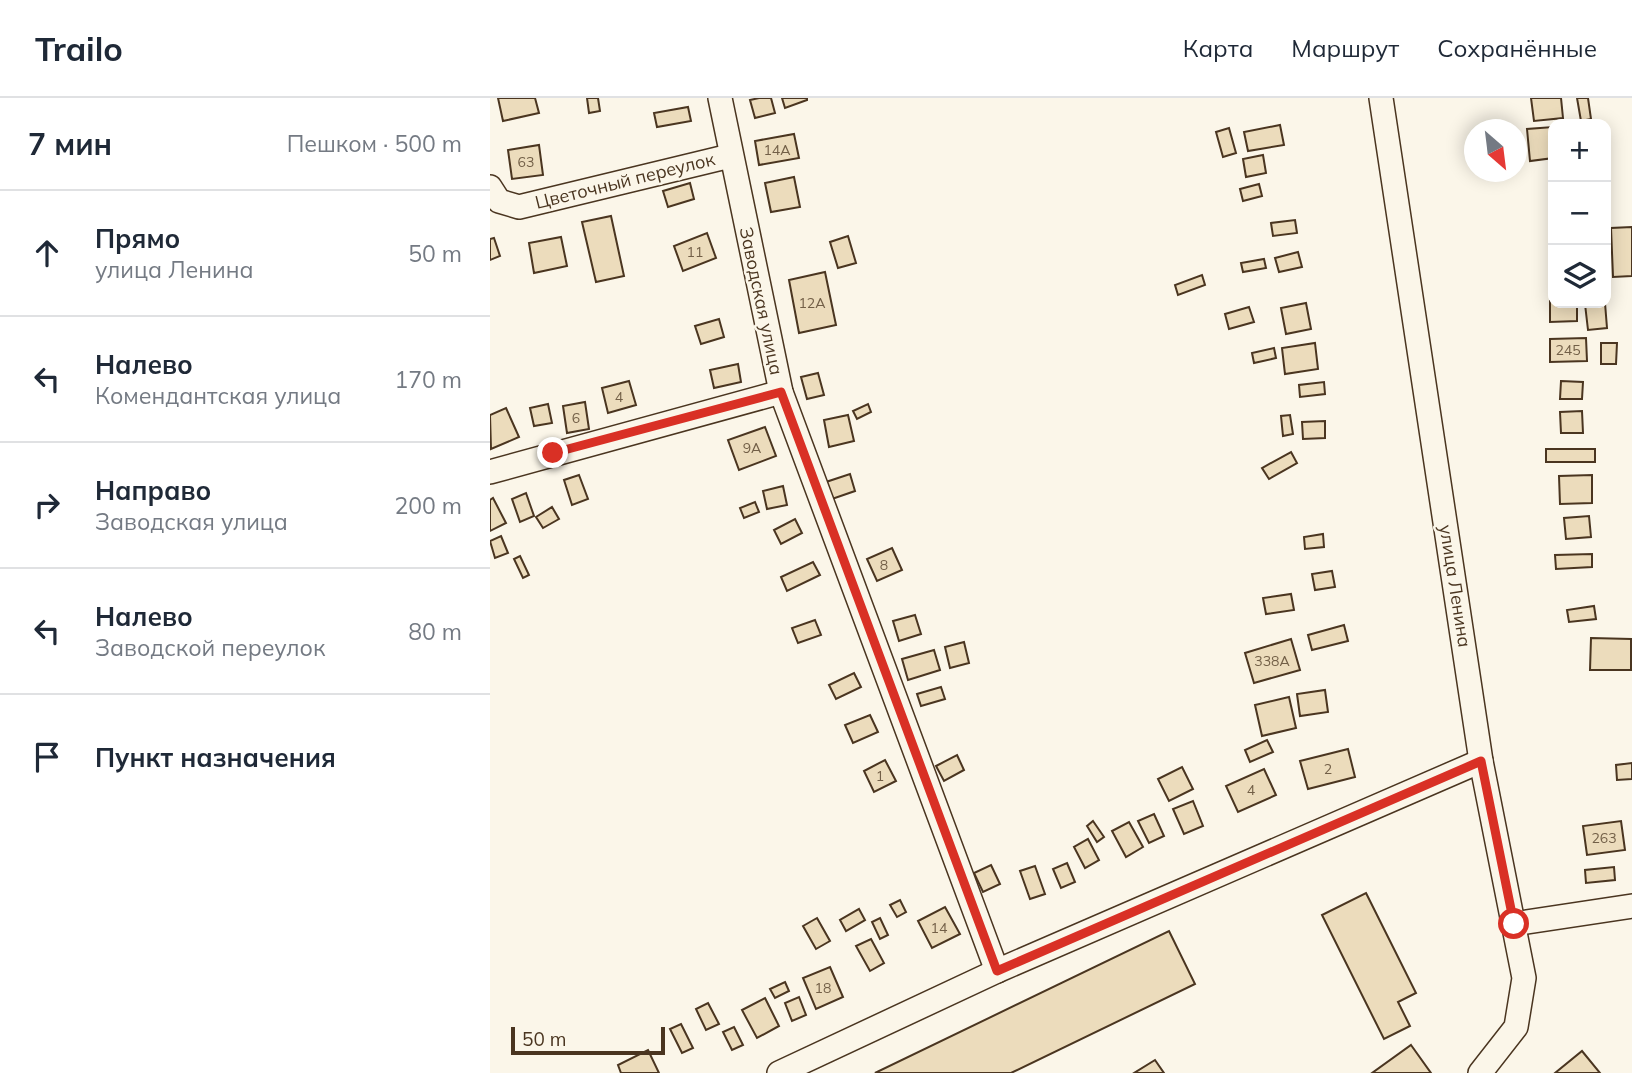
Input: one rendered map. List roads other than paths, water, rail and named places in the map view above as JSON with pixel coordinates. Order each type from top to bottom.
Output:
[{"type":"street","name":"Заводская улица","points":[[720,98],[781,392],[997,971]]},
{"type":"street","name":"улица Ленина","points":[[1381,98],[1481,761],[1524,978],[1516,1027],[1484,1069]]},
{"type":"street","name":"Цветочный переулок","points":[[490,187],[499,201],[519,207],[730,156]]},
{"type":"street","points":[[490,471],[781,392]]},
{"type":"street","points":[[779,1073],[997,971],[1481,761]]},
{"type":"street","points":[[1514,924],[1632,906]]}]
